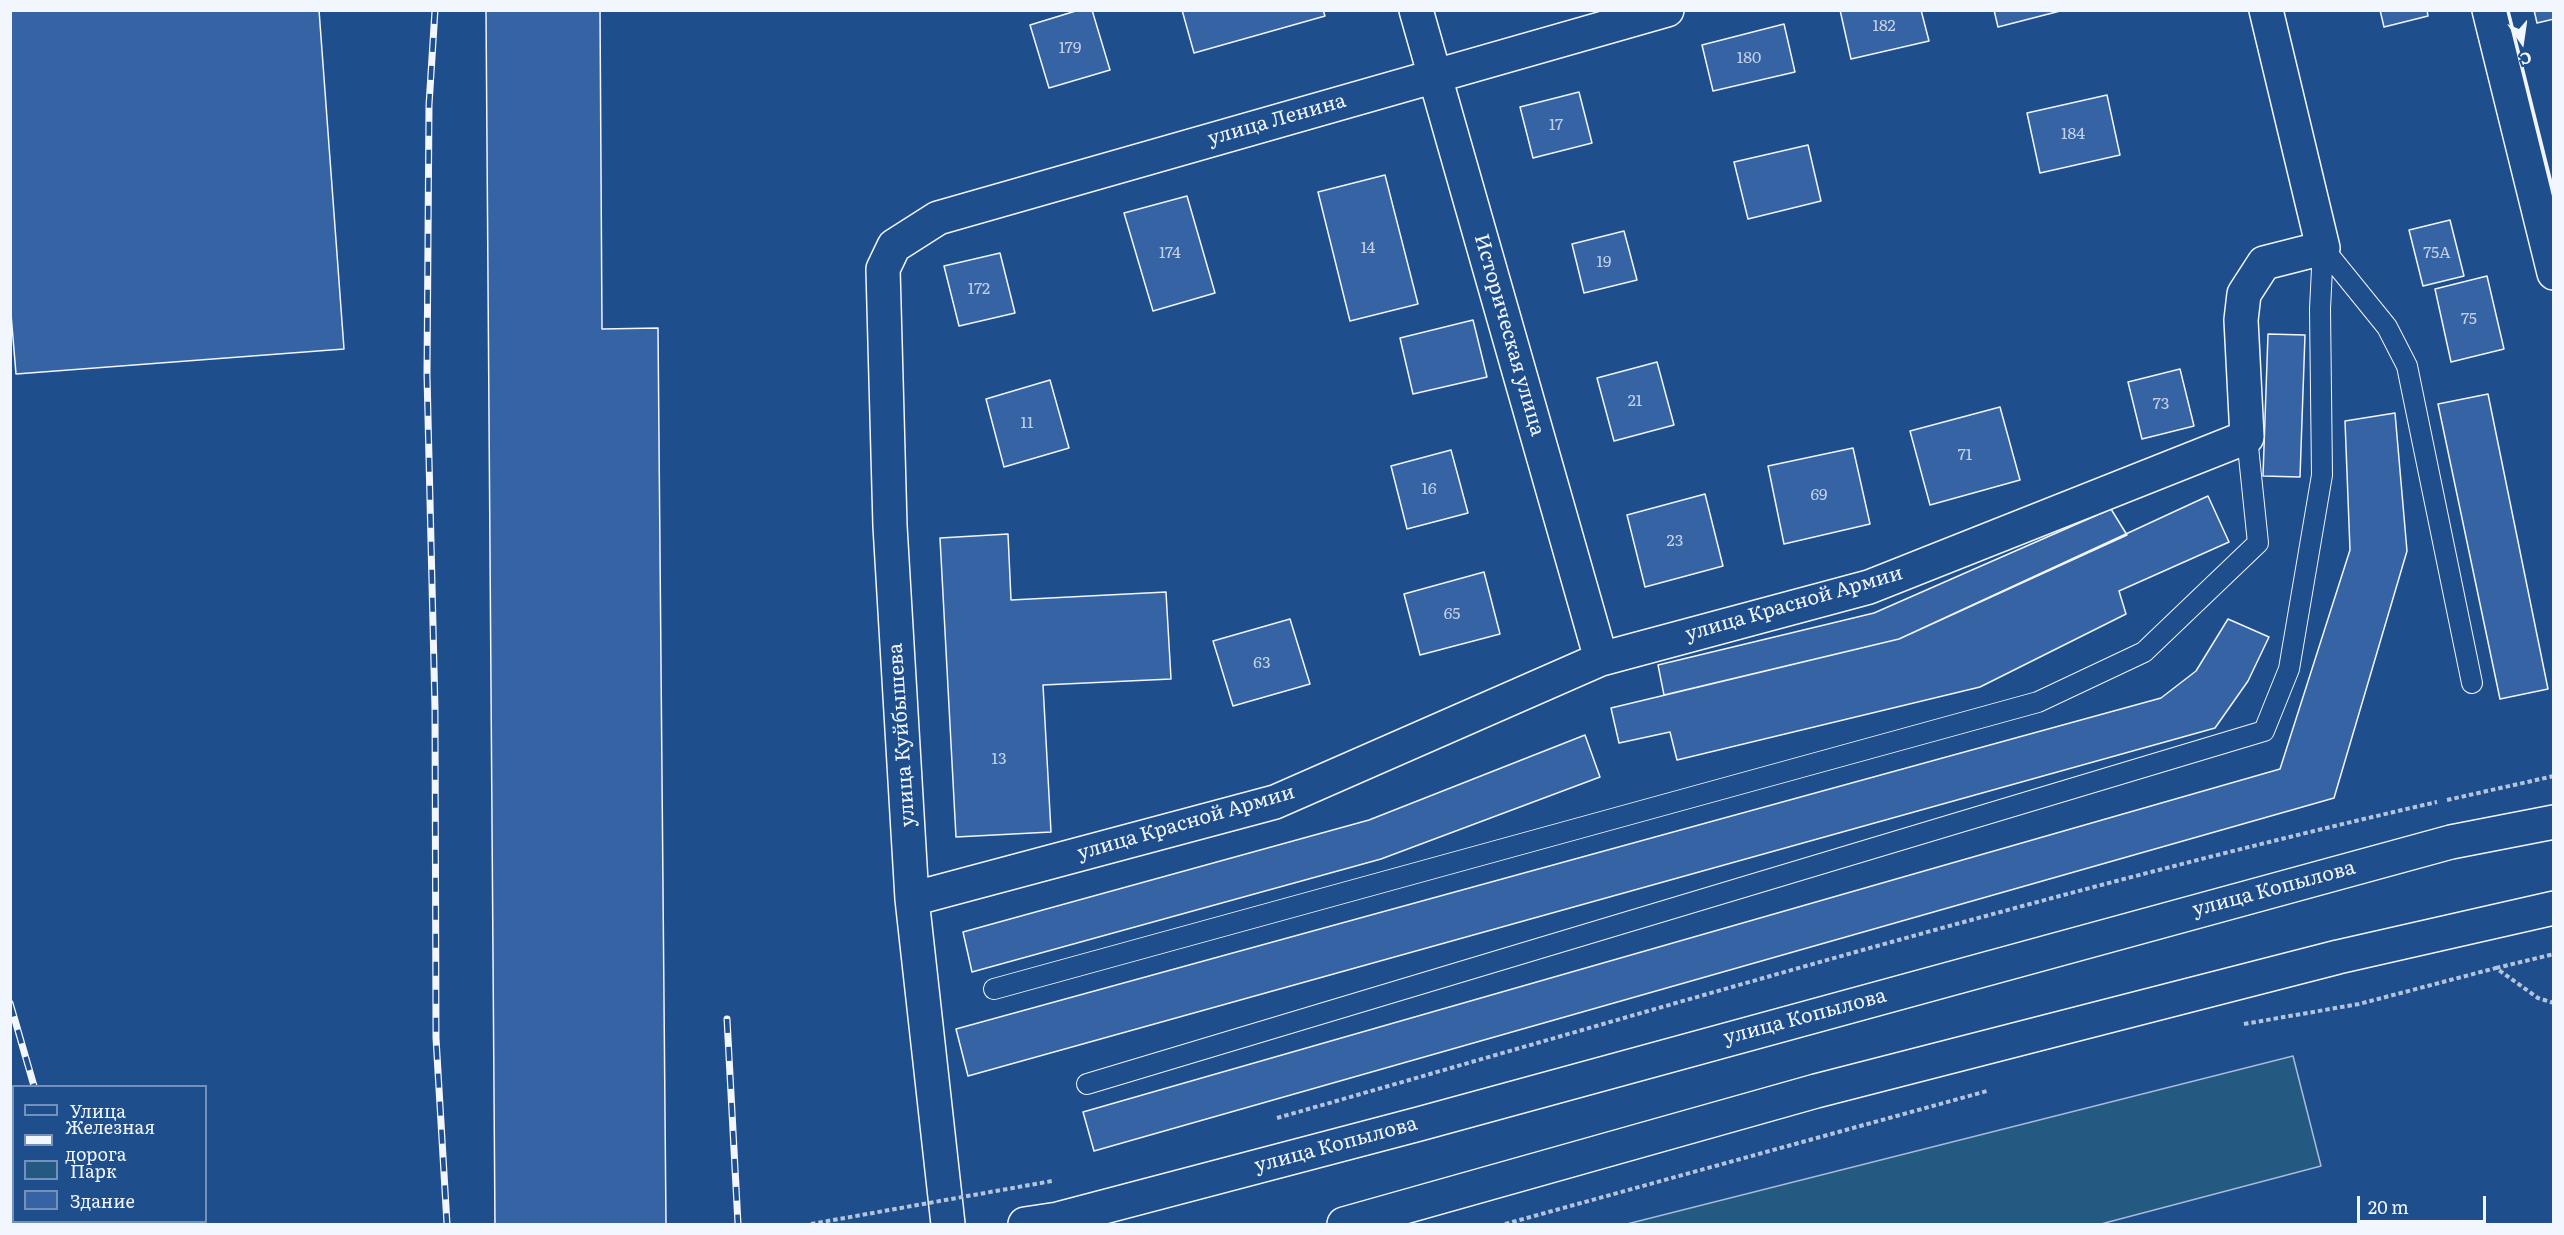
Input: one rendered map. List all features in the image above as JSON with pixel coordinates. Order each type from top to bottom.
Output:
[{"type":"street","name":"Историческая улица","points":[[1416,10],[1601,659]]},
{"type":"street","name":"улица Ленина","points":[[894,246],[938,218],[1667,10]]},
{"type":"street","points":[[2247,437],[2241,320],[2244,294],[2265,263],[2323,248],[2266,10]]},
{"type":"street","points":[[2489,10],[2553,273]]},
{"type":"street","name":"улица Куйбышева","points":[[894,246],[883,269],[889,491],[912,898],[948,1224]]},
{"type":"street","name":"улица Красной Армии","points":[[912,898],[1275,801],[1601,659],[1869,586],[2247,437]]},
{"type":"street","name":"улица Копылова","points":[[1025,1224],[1058,1219],[1419,1124],[2451,842],[2553,822]]},
{"type":"street","points":[[1344,1224],[1816,1091],[2338,957],[2553,908]]},
{"type":"lane","points":[[2323,248],[2386,327],[2407,366],[2472,683]]},
{"type":"lane","points":[[1087,1084],[2264,731],[2289,669],[2322,475],[2320,309],[2323,248]]},
{"type":"lane","points":[[994,988],[2038,702],[2144,652],[2258,543],[2247,437]]},
{"type":"path","points":[[1272,1119],[1930,933],[2246,848],[2553,776]]},
{"type":"path","points":[[2237,1026],[2360,1004],[2553,954]]},
{"type":"path","points":[[2496,968],[2538,998],[2553,1003]]},
{"type":"path","points":[[1505,1224],[1998,1088]]},
{"type":"path","points":[[811,1224],[1062,1178]]},
{"type":"green space","points":[[2293,1056],[2321,1166],[2101,1224],[1627,1224]]},
{"type":"building","points":[[10,10],[319,10],[344,349],[16,374],[10,302]]},
{"type":"building","points":[[486,10],[600,10],[602,329],[658,328],[666,1224],[495,1224]]},
{"type":"building","points":[[1079,10],[1092,10],[1110,70],[1049,88],[1030,25]]},
{"type":"building","points":[[1182,10],[1323,10],[1325,16],[1194,53]]},
{"type":"building","points":[[1840,10],[1921,10],[1929,41],[1851,59]]},
{"type":"building","points":[[1994,10],[2064,10],[1998,27]]},
{"type":"building","points":[[2380,10],[2427,10],[2428,16],[2384,27]]},
{"type":"building","points":[[2534,10],[2554,10],[2554,19],[2537,23]]},
{"type":"building","points":[[1784,24],[1795,72],[1713,91],[1702,45]]},
{"type":"building","points":[[1579,92],[1592,143],[1533,158],[1520,107]]},
{"type":"building","points":[[2107,95],[2120,155],[2040,173],[2027,113]]},
{"type":"building","points":[[1808,145],[1821,201],[1748,219],[1734,162]]},
{"type":"building","points":[[1385,175],[1418,304],[1350,321],[1318,192]]},
{"type":"building","points":[[1187,196],[1215,293],[1153,311],[1124,213]]},
{"type":"building","points":[[2450,220],[2464,276],[2423,286],[2409,230]]},
{"type":"building","points":[[1624,231],[1637,280],[1584,293],[1572,244]]},
{"type":"building","points":[[1000,253],[1015,313],[959,326],[944,266]]},
{"type":"building","points":[[2487,276],[2504,349],[2451,362],[2435,289]]},
{"type":"building","points":[[1473,320],[1487,377],[1413,394],[1400,338]]},
{"type":"building","points":[[2268,334],[2305,335],[2300,477],[2263,476]]},
{"type":"building","points":[[1657,362],[1674,425],[1614,441],[1597,378]]},
{"type":"building","points":[[2180,369],[2194,426],[2142,439],[2128,382]]},
{"type":"building","points":[[1050,380],[1069,448],[1004,467],[986,399]]},
{"type":"building","points":[[2488,394],[2548,689],[2500,699],[2438,404]]},
{"type":"building","points":[[2000,407],[2020,480],[1930,505],[1910,431]]},
{"type":"building","points":[[2395,413],[2407,551],[2334,798],[1094,1151],[1083,1112],[2280,769],[2350,550],[2345,421]]},
{"type":"building","points":[[1853,448],[1870,524],[1784,544],[1768,466]]},
{"type":"building","points":[[1451,450],[1468,513],[1407,529],[1391,466]]},
{"type":"building","points":[[1705,494],[1723,566],[1645,587],[1627,515]]},
{"type":"building","points":[[2208,496],[2229,542],[2119,591],[2126,614],[1980,687],[1677,760],[1670,732],[1619,743],[1611,708],[1899,639]]},
{"type":"building","points":[[2111,509],[2127,535],[1899,639],[1664,695],[1658,665],[1874,613]]},
{"type":"building","points":[[1008,534],[1011,600],[1166,592],[1171,679],[1043,685],[1051,832],[956,837],[940,538]]},
{"type":"building","points":[[1484,572],[1500,634],[1420,655],[1404,594]]},
{"type":"building","points":[[1290,619],[1310,684],[1233,706],[1213,641]]},
{"type":"building","points":[[2228,619],[2269,637],[2248,681],[2215,728],[968,1076],[956,1029],[2161,698],[2196,671]]},
{"type":"building","points":[[1585,735],[1600,777],[1381,859],[972,972],[963,932],[1369,820]]},
{"type":"railway","points":[[435,10],[429,105],[427,375],[435,709],[436,1038],[447,1224]]},
{"type":"railway","points":[[10,1003],[34,1085]]},
{"type":"railway","points":[[727,1019],[738,1224]]},
{"type":"railway","points":[[10,1119],[12,1124]]},
{"type":"wall","points":[[2508,10],[2554,194]]}]
